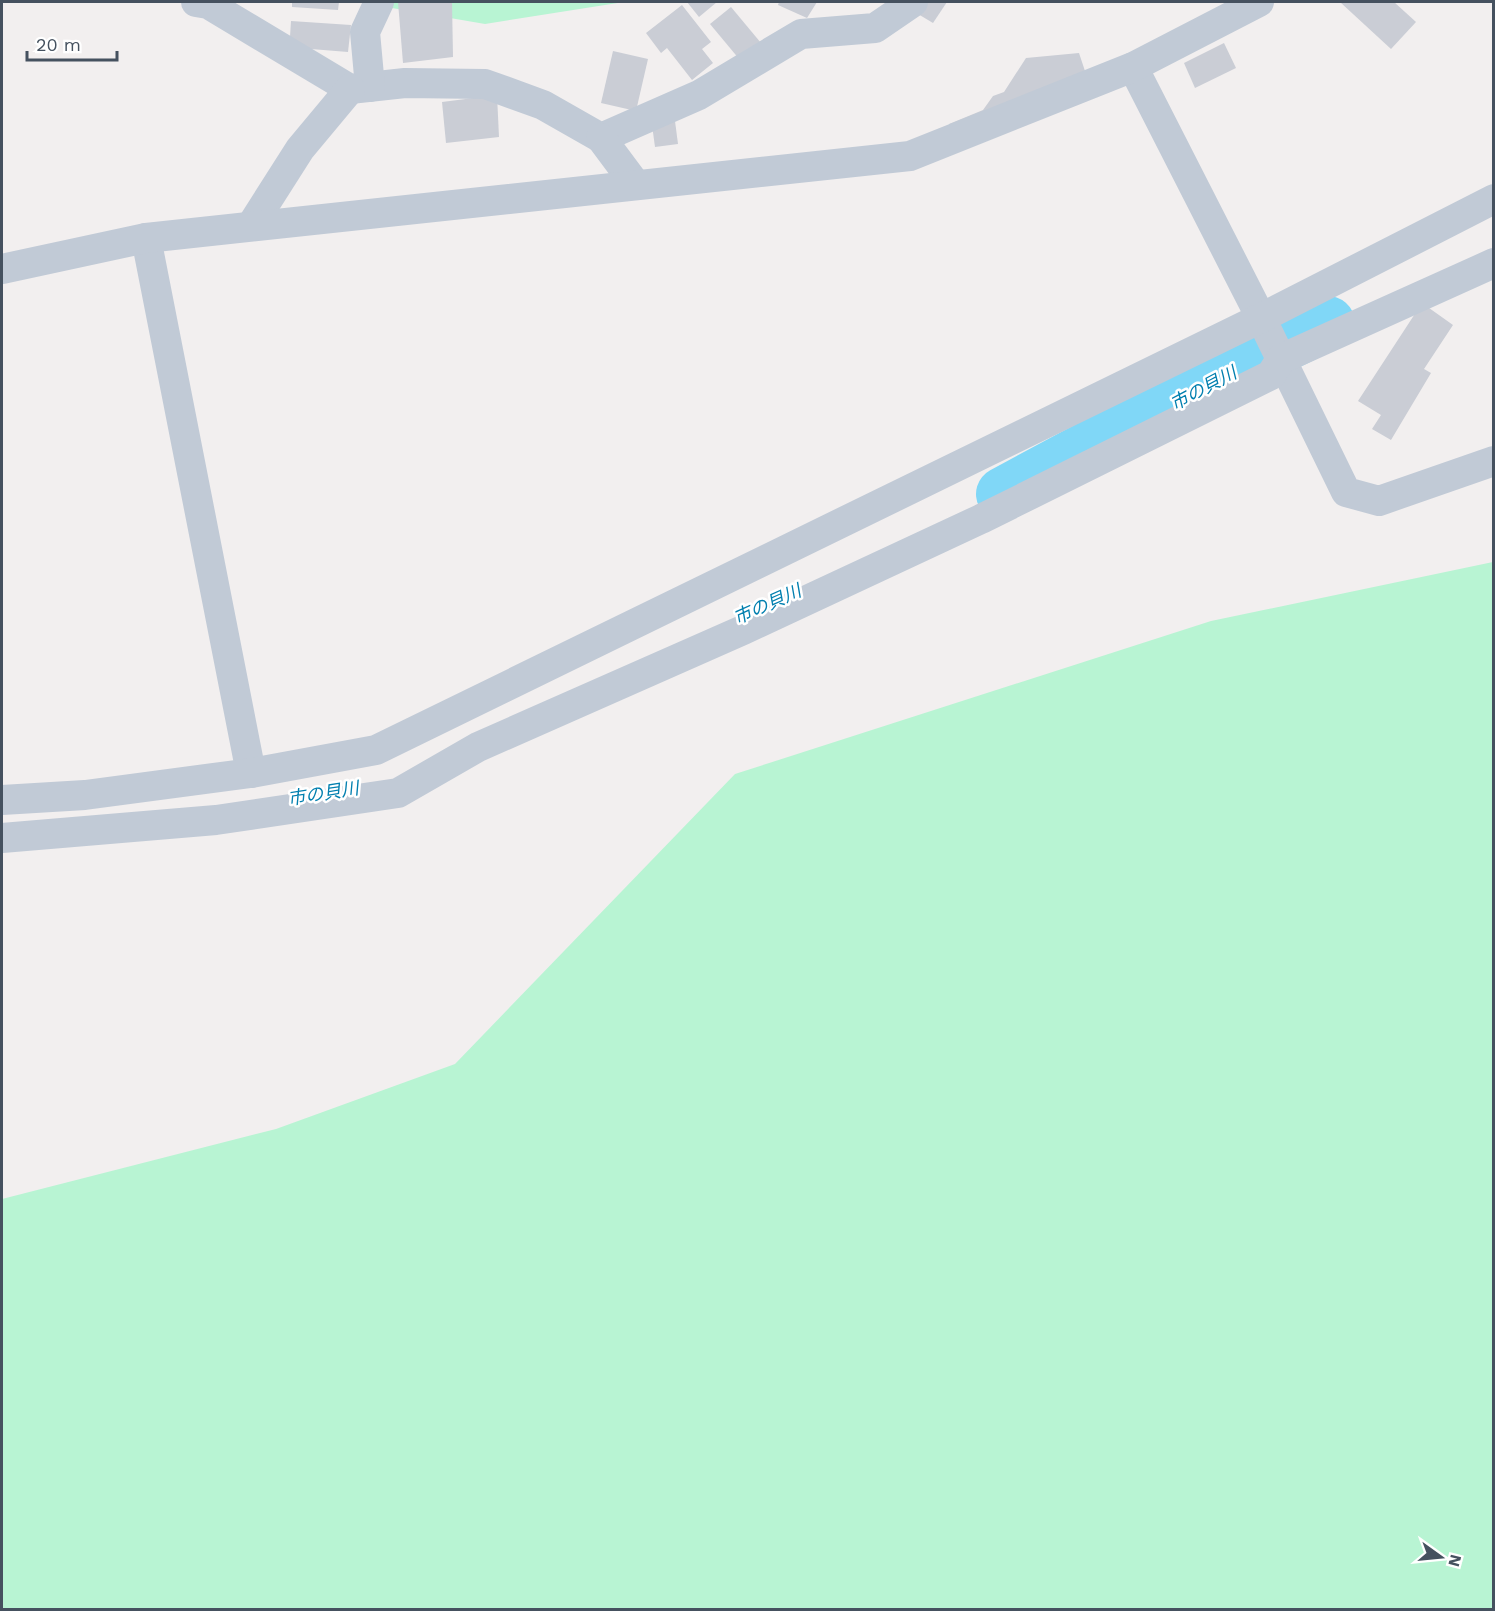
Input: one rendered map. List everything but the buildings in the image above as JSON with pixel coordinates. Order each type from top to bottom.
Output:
[{"type":"street","points":[[205,2],[360,88],[405,83],[485,84],[543,105],[602,138],[636,185]]},
{"type":"street","points":[[251,226],[300,149],[360,88],[365,32],[379,2]]},
{"type":"street","points":[[801,34],[874,28],[913,2]]},
{"type":"street","points":[[2,269],[146,237],[910,156],[1133,67],[1258,2]]},
{"type":"street","points":[[602,138],[699,94],[834,15],[864,7]]},
{"type":"street","points":[[1133,67],[1261,318],[1346,492],[1379,501],[1494,461]]},
{"type":"street","points":[[2,800],[85,795],[251,773],[376,750],[1261,318],[1494,199]]},
{"type":"street","points":[[146,237],[251,773]]},
{"type":"street","points":[[2,838],[216,820],[398,793],[478,747],[743,630],[981,519],[1271,375],[1281,359],[1494,263]]},
{"type":"green space","points":[[357,2],[624,2],[485,24]]},
{"type":"green space","points":[[1493,562],[1493,1609],[2,1609],[2,1199],[276,1129],[455,1064],[735,774],[1211,621]]},
{"type":"waterway","name":"市の貝川","points":[[1003,494],[1243,365],[1328,323]]}]
